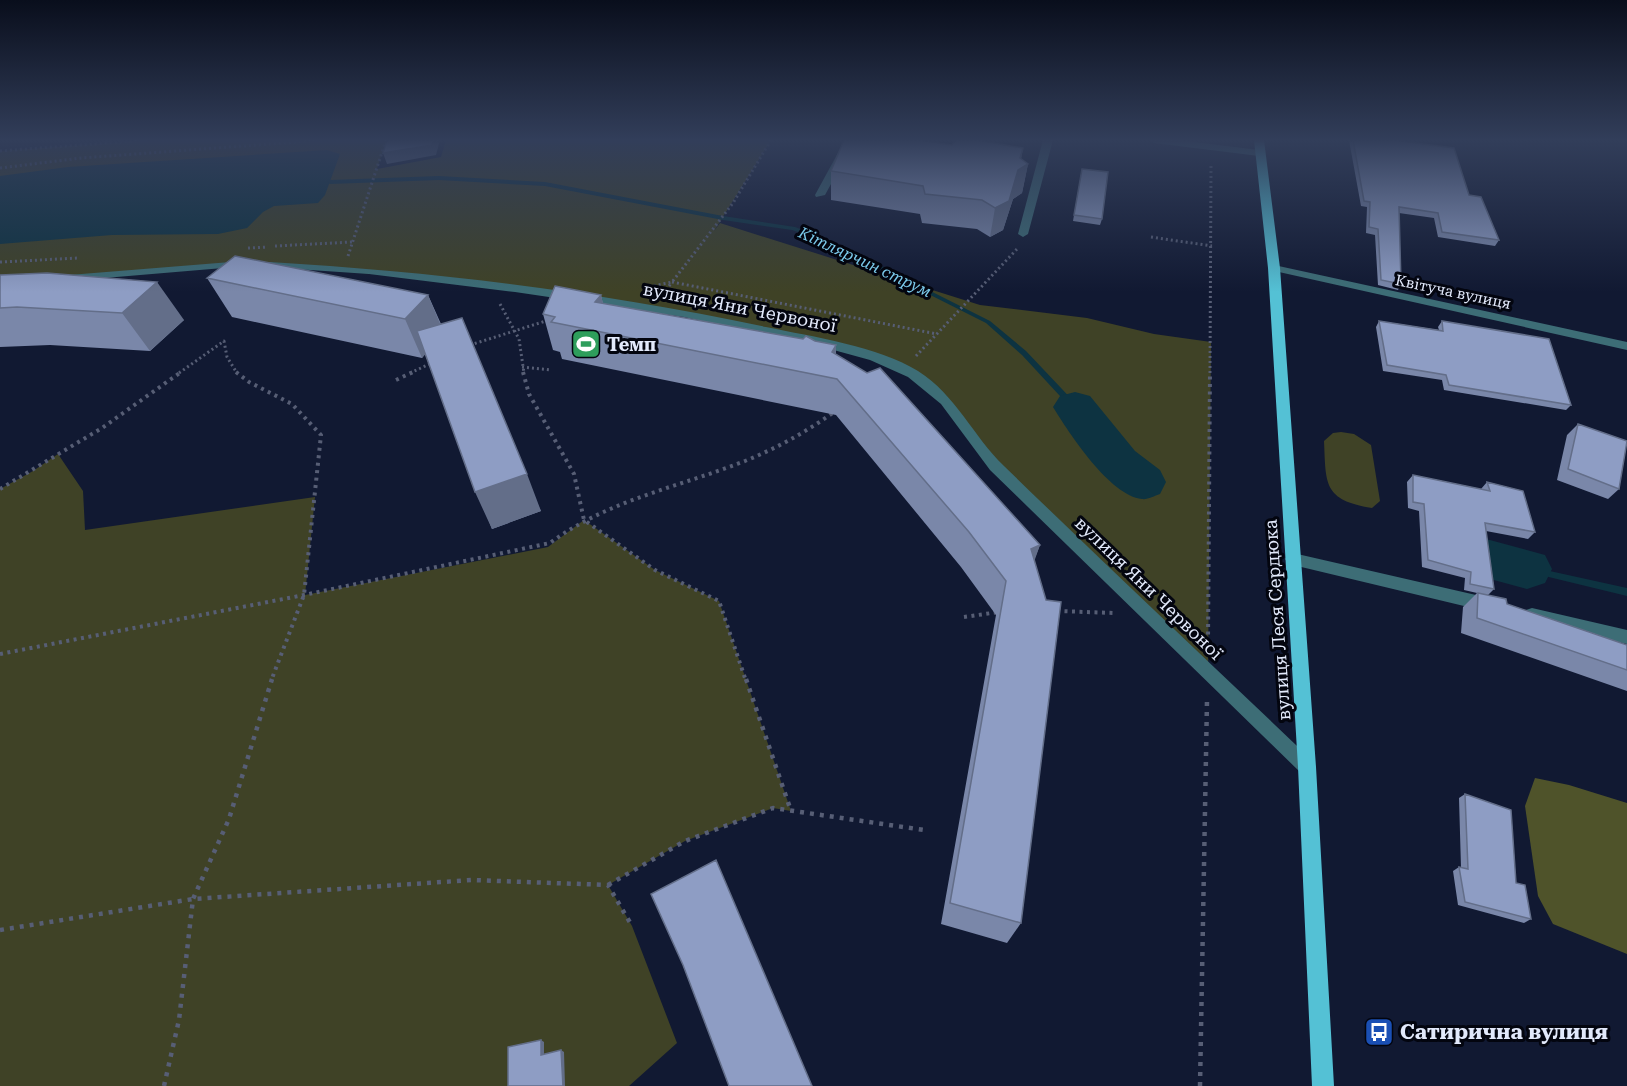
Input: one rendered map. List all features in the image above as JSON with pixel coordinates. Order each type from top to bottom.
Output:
[{"type":"main road","name":"вулиця Леся Сердюка","points":[[1264,191],[1274,268],[1307,767],[1323,1086]]},
{"type":"street","points":[[820,195],[822,191]]},
{"type":"street","points":[[1023,234],[1035,191]]},
{"type":"street","name":"вулиця Яни Червоної","points":[[57,279],[256,265],[343,270],[515,288],[652,308],[820,342],[874,357],[913,374],[946,401],[995,466],[1307,767]]},
{"type":"street","name":"Квітуча вулиця","points":[[1274,268],[1627,346]]},
{"type":"street","points":[[1293,559],[1627,637]]},
{"type":"path","points":[[343,270],[370,191]]},
{"type":"path","points":[[652,308],[727,212],[740,191]]},
{"type":"path","points":[[1200,1086],[1208,671],[1212,191]]},
{"type":"path","points":[[909,362],[1018,250],[1023,234]]},
{"type":"path","points":[[1151,237],[1212,246]]},
{"type":"path","points":[[638,290],[672,282],[937,334]]},
{"type":"path","points":[[500,304],[519,339],[522,367],[529,394],[574,474],[584,520],[654,570],[719,601],[791,811]]},
{"type":"path","points":[[464,348],[557,317]]},
{"type":"path","points":[[0,489],[102,428],[224,340],[227,362],[246,381],[292,404],[321,435],[304,595],[266,695],[229,819],[194,899],[179,1020],[164,1086]]},
{"type":"path","points":[[396,380],[435,362]]},
{"type":"path","points":[[522,367],[551,370]]},
{"type":"path","points":[[0,654],[304,595],[550,543],[584,520],[672,486],[748,462],[812,428],[835,412]]},
{"type":"path","points":[[1047,610],[1120,613]]},
{"type":"path","points":[[964,617],[1004,612]]},
{"type":"path","points":[[0,930],[194,899],[471,880],[608,885],[685,841],[773,808],[924,831]]},
{"type":"path","points":[[608,885],[632,926]]},
{"type":"green space","points":[[0,191],[739,191],[714,231],[720,223],[980,305],[1087,318],[1154,334],[1211,342],[1208,671],[995,466],[922,380],[874,357],[652,308],[430,278],[240,264],[0,286]]},
{"type":"green space","points":[[1333,433],[1354,434],[1371,445],[1380,501],[1372,508],[1344,500],[1330,488],[1325,468],[1324,441]]},
{"type":"green space","points":[[58,454],[83,491],[85,530],[315,497],[305,595],[548,547],[584,520],[655,570],[719,601],[791,811],[773,808],[685,841],[608,885],[632,926],[677,1043],[629,1086],[0,1086],[0,489]]},
{"type":"green space","points":[[1535,778],[1569,785],[1627,803],[1627,954],[1553,924],[1538,896],[1525,806]]},
{"type":"water","points":[[0,191],[327,191],[318,203],[274,206],[263,212],[247,228],[218,234],[112,235],[0,244]]},
{"type":"building","points":[[924,191],[1012,191],[1009,201],[995,208],[982,200],[925,194]]},
{"type":"building","points":[[1078,191],[1106,191],[1102,219],[1074,215]]},
{"type":"building","points":[[1362,191],[1468,191],[1469,195],[1481,197],[1499,240],[1442,232],[1438,213],[1399,207],[1401,284],[1381,280],[1378,229],[1369,227],[1370,202],[1364,201]]},
{"type":"building","points":[[235,256],[428,295],[405,319],[207,278]]},
{"type":"building","points":[[47,273],[157,282],[122,313],[0,308],[0,275]]},
{"type":"building","points":[[555,286],[601,295],[595,302],[803,339],[806,336],[815,341],[836,345],[832,352],[867,373],[880,368],[1040,545],[1031,549],[1046,600],[1061,602],[1021,923],[950,903],[1006,581],[969,532],[837,379],[551,322],[555,317],[543,314]]},
{"type":"building","points":[[462,318],[527,474],[475,492],[417,331]]},
{"type":"building","points":[[1379,321],[1443,331],[1442,321],[1549,339],[1571,405],[1449,385],[1446,375],[1387,365]]},
{"type":"building","points":[[1578,424],[1627,441],[1619,489],[1568,469]]},
{"type":"building","points":[[1413,475],[1490,491],[1487,482],[1523,491],[1535,532],[1485,523],[1494,589],[1470,584],[1471,572],[1428,560],[1424,504],[1413,502]]},
{"type":"building","points":[[1478,593],[1506,599],[1507,604],[1627,645],[1627,670],[1477,618]]},
{"type":"building","points":[[1465,794],[1511,810],[1516,883],[1525,885],[1531,919],[1465,902],[1459,867],[1468,869]]},
{"type":"building","points":[[716,860],[812,1086],[729,1086],[683,965],[651,894]]},
{"type":"building","points":[[541,1040],[541,1055],[561,1050],[563,1086],[508,1086],[508,1047]]},
{"type":"waterway","name":"Кітлярчин струм","points":[[580,191],[723,218],[793,228],[825,240],[988,322],[1024,353],[1075,407]]},
{"type":"waterway","points":[[1075,407],[1119,463],[1143,482]]},
{"type":"waterway","points":[[1475,556],[1527,569]]},
{"type":"waterway","name":"Кітлярчин струм","points":[[1527,569],[1627,592]]},
{"type":"place","name":"Темп","points":[[586,344]]},
{"type":"place","name":"Сатирична вулиця","points":[[1379,1032]]}]
